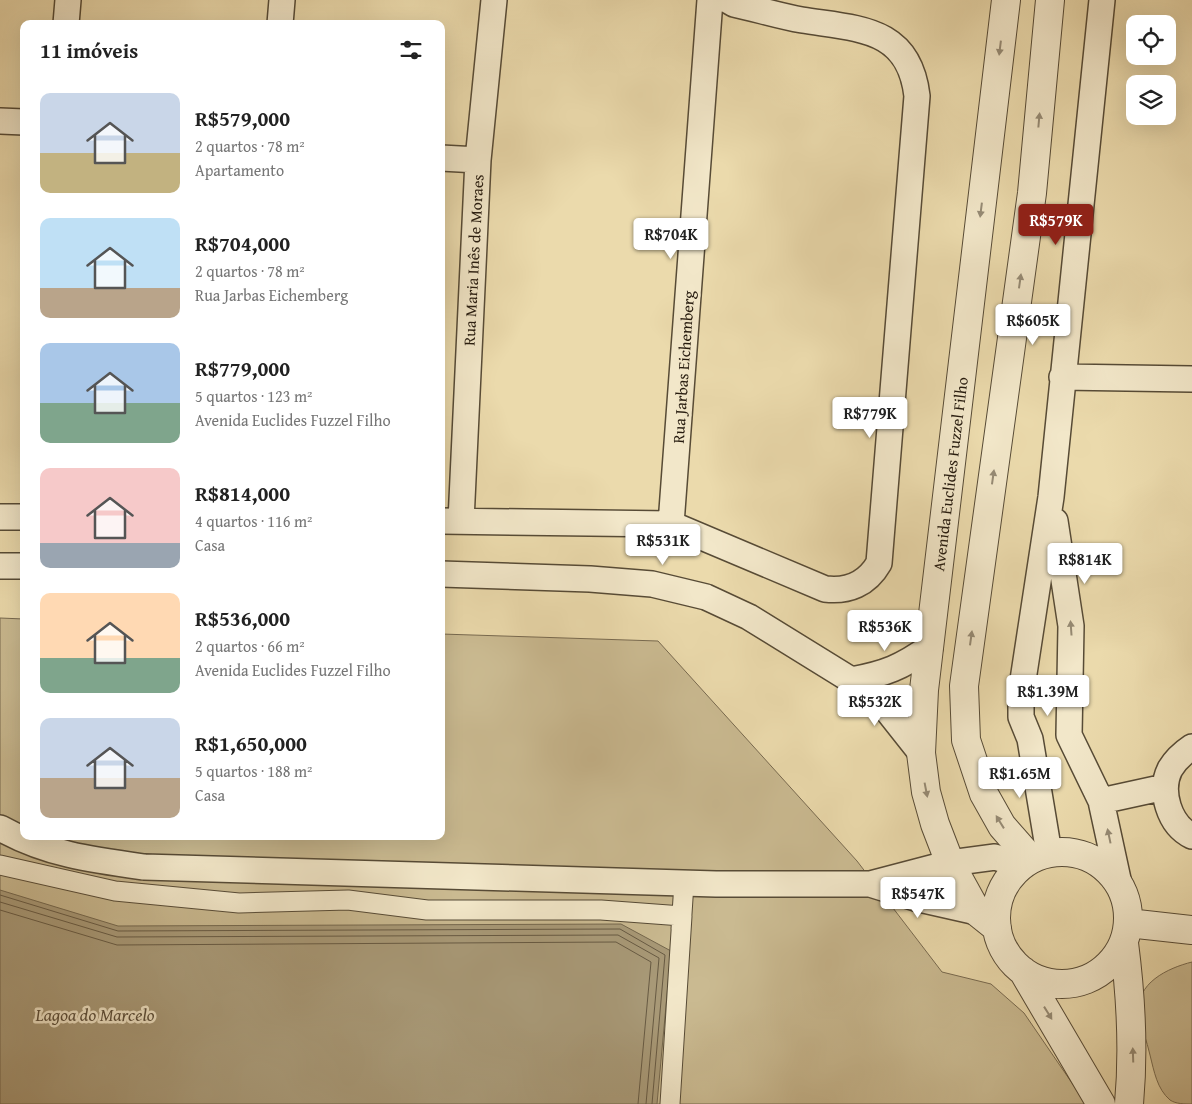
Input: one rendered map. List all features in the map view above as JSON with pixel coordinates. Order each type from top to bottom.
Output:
[{"type":"street","points":[[66,20],[68,0]]},
{"type":"street","points":[[280,20],[282,0]]},
{"type":"street","name":"Rua Maria Inês de Moraes","points":[[451,521],[478,160],[494,0]]},
{"type":"street","name":"Rua Jarbas Eichemberg","points":[[671,524],[710,0]]},
{"type":"street","points":[[451,521],[671,524],[825,589],[842,591],[872,576],[879,563],[917,96],[914,75],[907,60],[896,46],[879,34],[792,18],[734,4],[727,0]]},
{"type":"street","name":"Avenida Euclides Fuzzel Filho","points":[[987,920],[950,863],[926,792],[920,754],[930,647],[1006,0]]},
{"type":"street","points":[[1032,860],[1002,826],[984,794],[966,740],[964,686],[1032,193],[1050,0]]},
{"type":"street","points":[[987,920],[996,907],[1003,888],[1032,860],[1030,739],[1021,717],[1023,670],[1052,496],[1062,377],[1102,0]]},
{"type":"street","points":[[0,121],[20,122]]},
{"type":"street","points":[[445,158],[478,160]]},
{"type":"street","points":[[1062,377],[1192,379]]},
{"type":"street","points":[[1052,496],[1071,626],[1069,735],[1101,801],[1119,884],[1127,903],[1126,933],[1133,1064],[1129,1104]]},
{"type":"street","points":[[0,517],[20,518]]},
{"type":"street","points":[[0,566],[20,566]]},
{"type":"street","points":[[445,574],[590,579],[652,584],[706,597],[749,617],[850,680],[883,705],[920,754]]},
{"type":"street","points":[[850,680],[888,672],[906,664],[930,647]]},
{"type":"street","points":[[1030,739],[1069,735]]},
{"type":"street","points":[[1192,747],[1180,755],[1170,770],[1165,787],[1167,805],[1174,821],[1192,836]]},
{"type":"street","points":[[1101,801],[1165,787]]},
{"type":"street","points":[[0,828],[20,840]]},
{"type":"street","points":[[21,840],[82,859],[144,867],[684,883],[870,884],[950,863],[995,857],[1008,861],[1032,860],[1070,852],[1089,857],[1106,868],[1119,884]]},
{"type":"street","points":[[0,865],[115,891],[239,903],[348,900],[427,910],[600,910],[682,916],[670,1104]]},
{"type":"street","points":[[670,1104],[684,883]]},
{"type":"street","points":[[870,884],[987,920],[1008,957],[1023,972],[1101,1104]]},
{"type":"street","points":[[1126,933],[1192,930]]},
{"type":"street","points":[[1023,972],[1041,981],[1060,985],[1080,982],[1099,974],[1114,960],[1126,933]]},
{"type":"shaded area","points":[[0,618],[20,619],[20,840],[445,840],[445,634],[658,641],[857,861],[942,972],[991,984],[1024,1013],[1085,1102],[1084,1104],[0,1104]]},
{"type":"shaded area","points":[[1192,962],[1192,1104],[1183,1104],[1170,1100],[1159,1085],[1140,1019],[1139,1003],[1142,994],[1155,979],[1173,968]]},
{"type":"water","name":"Lagoa do Marcelo","points":[[0,890],[118,926],[621,924],[671,951],[657,1104],[0,1104]]}]
